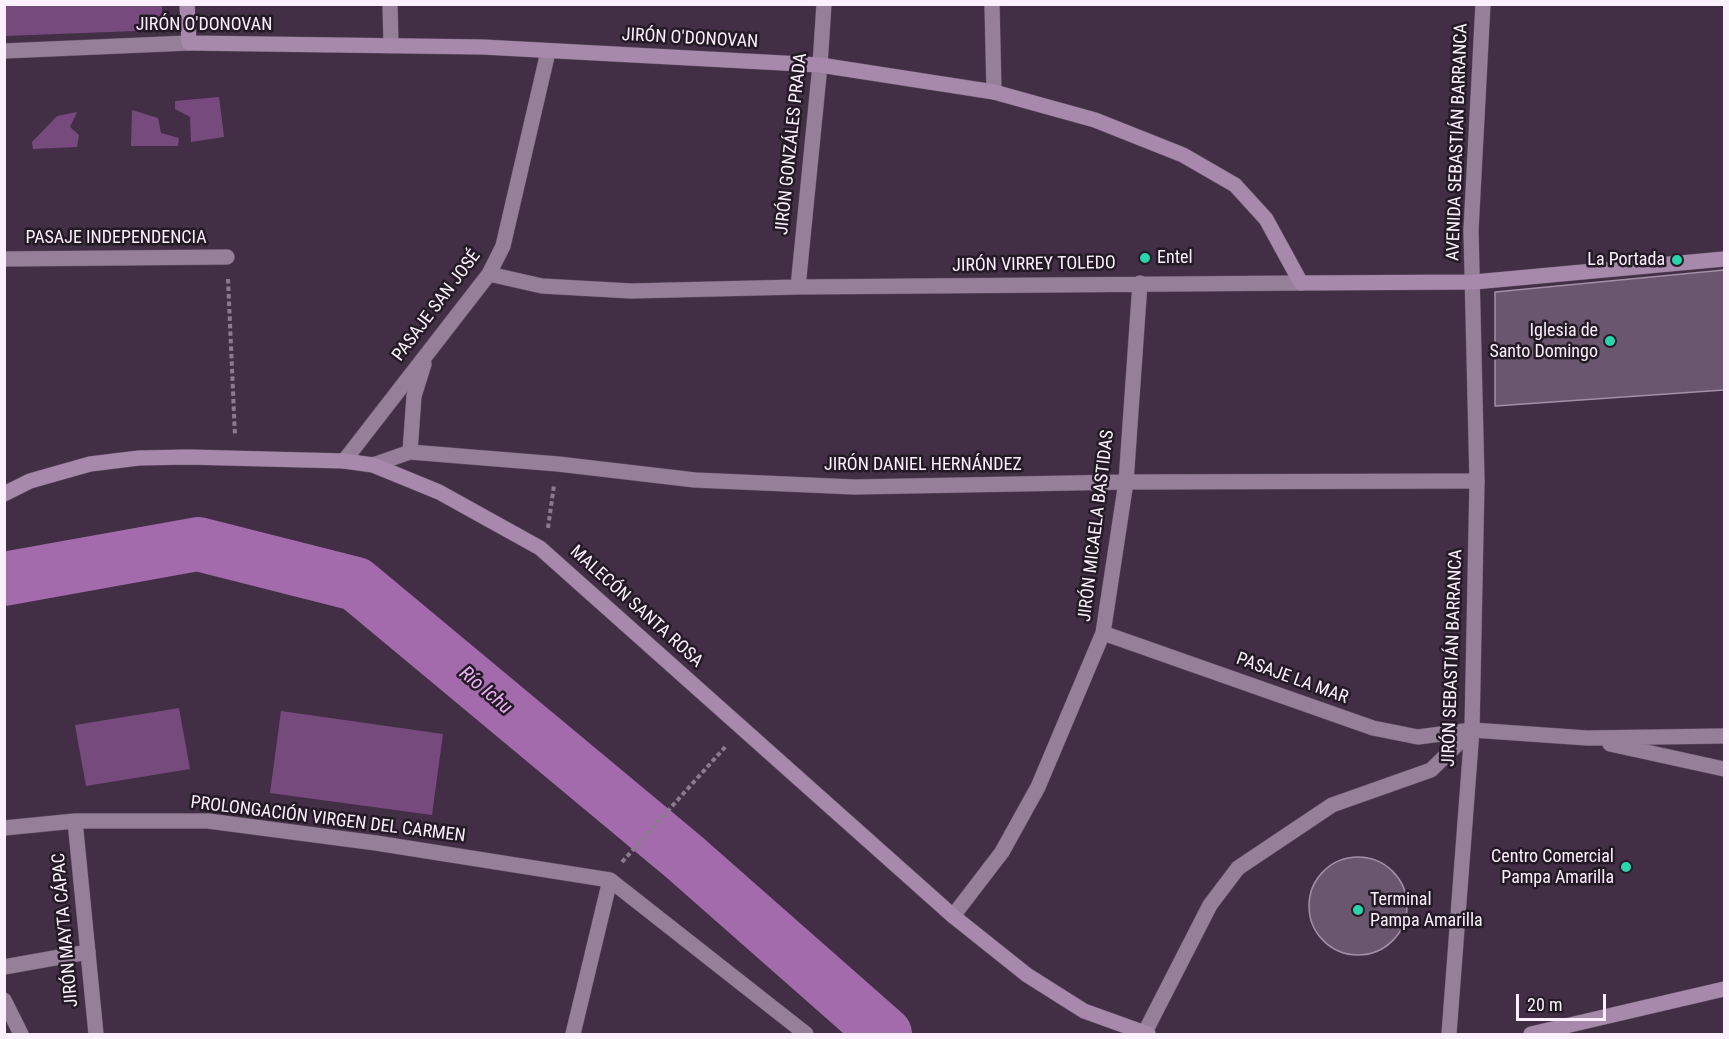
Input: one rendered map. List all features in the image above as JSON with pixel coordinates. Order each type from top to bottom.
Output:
[{"type":"main road","points":[[187,4],[189,43]]},
{"type":"main road","name":"JIRÓN O'DONOVAN","points":[[189,43],[483,47],[820,65],[994,92],[1095,120],[1183,155],[1235,185],[1266,219],[1301,283]]},
{"type":"main road","name":"JIRÓN VIRREY TOLEDO","points":[[1301,283],[1474,282],[1725,259]]},
{"type":"main road","name":"MALECÓN SANTA ROSA","points":[[4,494],[30,481],[90,464],[139,458],[344,460],[373,465],[438,492],[485,516],[544,552],[953,916],[1027,975],[1084,1011],[1146,1034]]},
{"type":"main road","points":[[1531,1035],[1725,989]]},
{"type":"street","points":[[390,4],[391,45]]},
{"type":"street","name":"JIRÓN GONZÁLES PRADA","points":[[798,287],[824,4]]},
{"type":"street","points":[[992,4],[994,92]]},
{"type":"street","name":"AVENIDA SEBASTIÁN BARRANCA","points":[[1474,282],[1471,230],[1483,4]]},
{"type":"street","name":"JIRÓN O'DONOVAN","points":[[4,51],[189,43]]},
{"type":"street","name":"PASAJE SAN JOSÉ","points":[[344,460],[489,274],[503,246],[548,52]]},
{"type":"street","name":"PASAJE INDEPENDENCIA","points":[[4,259],[227,257]]},
{"type":"street","name":"JIRÓN VIRREY TOLEDO","points":[[489,274],[542,286],[631,291],[798,287],[1301,283]]},
{"type":"street","name":"JIRÓN SEBASTIÁN BARRANCA","points":[[1449,1035],[1472,730],[1477,481],[1474,282]]},
{"type":"street","name":"JIRÓN MICAELA BASTIDAS","points":[[953,916],[1002,852],[1038,787],[1103,633],[1126,482],[1140,283]]},
{"type":"street","points":[[410,452],[414,396],[427,354]]},
{"type":"street","name":"JIRÓN DANIEL HERNÁNDEZ","points":[[373,465],[410,452],[558,464],[695,480],[854,487],[1126,482],[1477,481]]},
{"type":"street","name":"PASAJE LA MAR","points":[[1103,633],[1372,728],[1418,737],[1472,730],[1587,738]]},
{"type":"street","points":[[1146,1034],[1210,905],[1238,868],[1332,805],[1431,770],[1472,730]]},
{"type":"street","points":[[1587,738],[1725,736]]},
{"type":"street","points":[[1587,738],[1725,768]]},
{"type":"street","name":"PROLONGACIÓN VIRGEN DEL CARMEN","points":[[4,828],[75,821],[208,821],[376,843],[610,880]]},
{"type":"street","name":"JIRÓN MAYTA CÁPAC","points":[[75,821],[96,1035]]},
{"type":"street","points":[[573,1035],[610,880],[807,1035]]},
{"type":"street","points":[[4,967],[88,952]]},
{"type":"street","points":[[4,1000],[21,1035]]},
{"type":"path","points":[[227,257],[236,459]]},
{"type":"path","points":[[544,552],[558,464]]},
{"type":"path","points":[[623,862],[711,763]]},
{"type":"shaded area","points":[[4,5],[162,5],[162,30],[5,36]]},
{"type":"shaded area","points":[[219,97],[224,137],[191,142],[190,117],[175,109],[175,101]]},
{"type":"shaded area","points":[[132,110],[158,118],[161,133],[179,138],[178,146],[131,146]]},
{"type":"shaded area","points":[[77,112],[70,127],[79,135],[77,147],[33,149],[32,142],[57,116]]},
{"type":"shaded area","points":[[179,708],[190,769],[86,786],[75,725]]},
{"type":"shaded area","points":[[281,711],[443,734],[432,815],[270,793]]},
{"type":"building","name":"Iglesia de Santo Domingo","points":[[1724,270],[1724,390],[1495,406],[1495,292]]},
{"type":"building","name":"Terminal Pampa Amarilla","points":[[1358,857],[1368,858],[1385,865],[1399,879],[1406,896],[1406,916],[1399,933],[1385,947],[1368,954],[1358,955],[1348,954],[1331,947],[1317,933],[1310,916],[1309,906],[1310,896],[1317,879],[1331,865],[1348,858]]},
{"type":"waterway","name":"Río Ichu","points":[[4,579],[198,544],[356,584],[684,857],[885,1034]]},
{"type":"place","name":"Entel","points":[[1145,258]]},
{"type":"place","name":"La Portada","points":[[1677,260]]},
{"type":"place","name":"Iglesia de Santo Domingo","points":[[1610,341]]},
{"type":"place","name":"Centro Comercial Pampa Amarilla","points":[[1626,867]]},
{"type":"place","name":"Terminal Pampa Amarilla","points":[[1358,910]]}]
